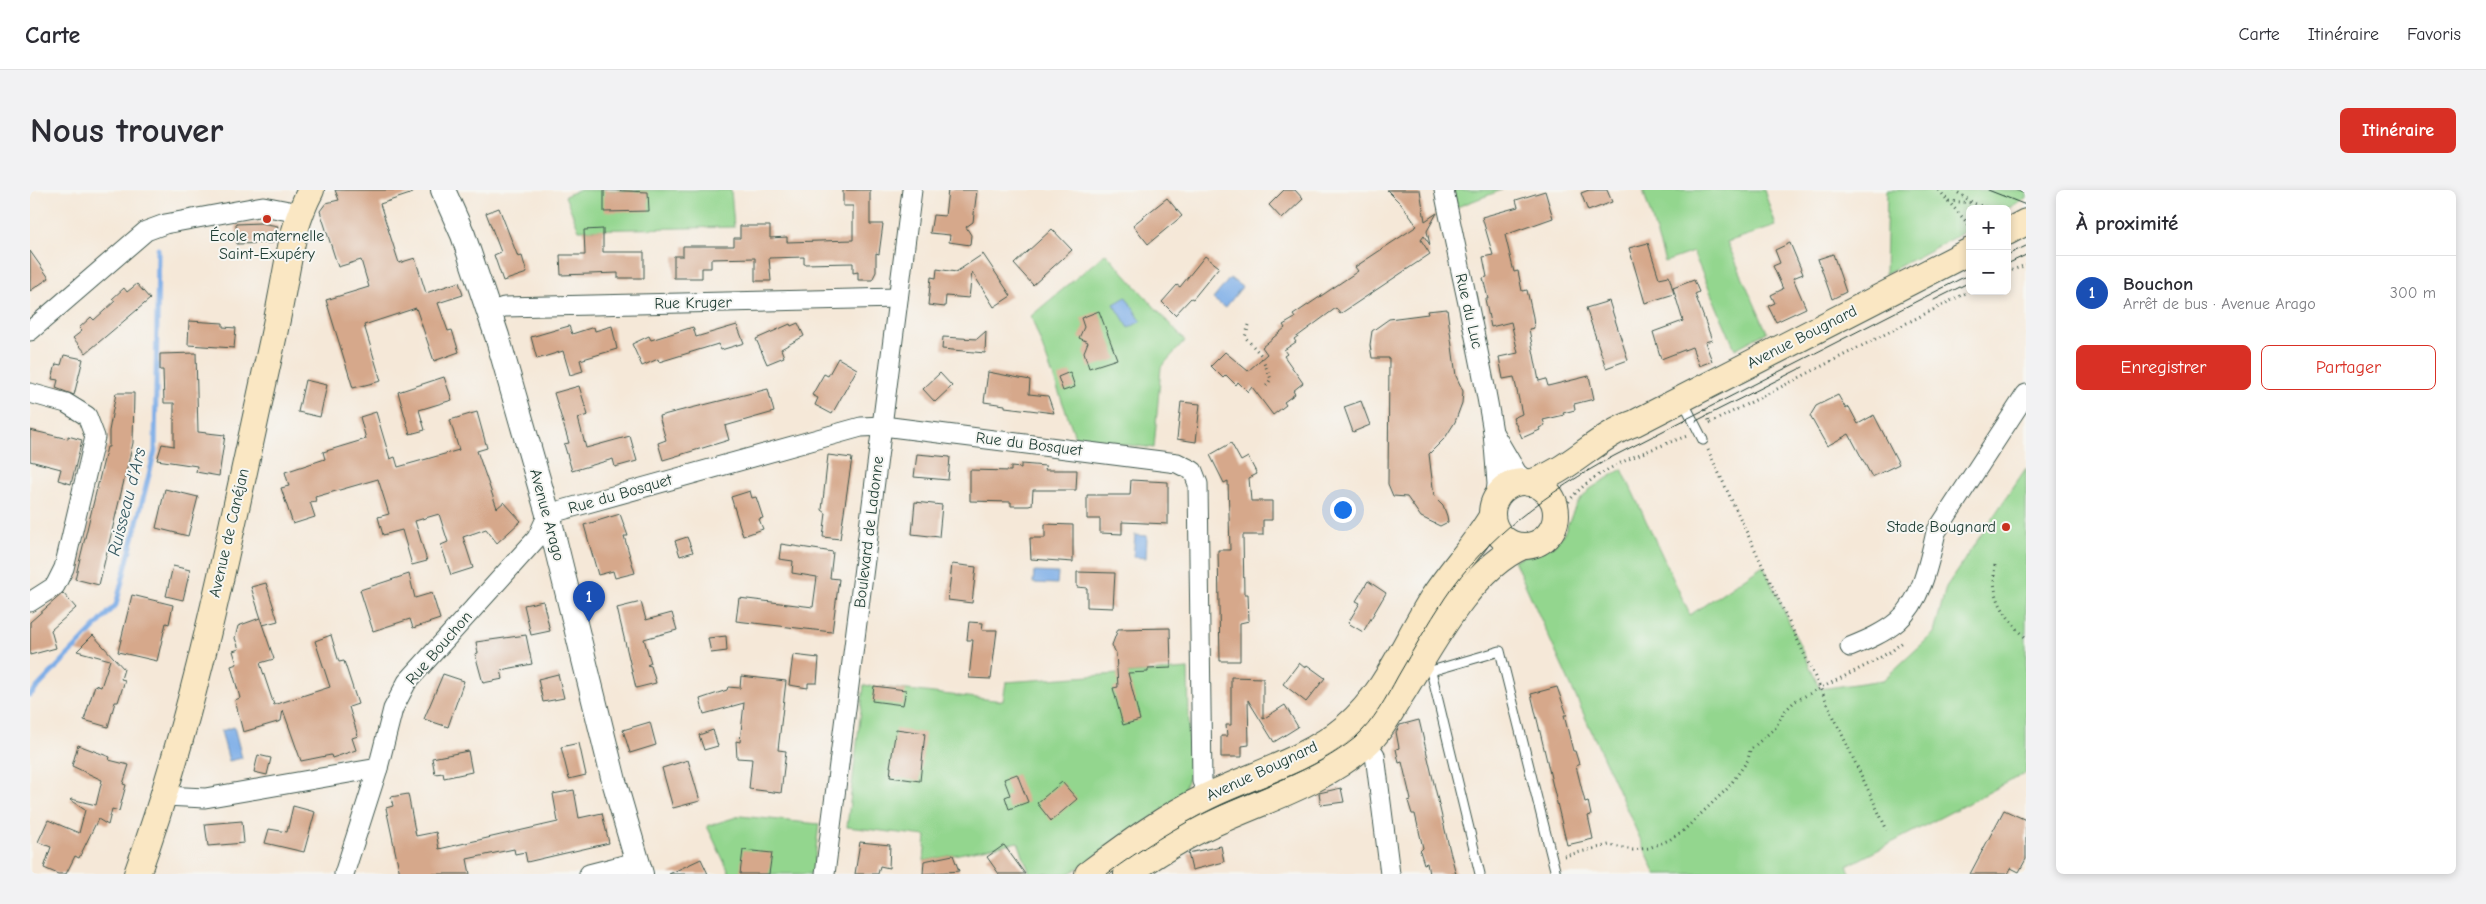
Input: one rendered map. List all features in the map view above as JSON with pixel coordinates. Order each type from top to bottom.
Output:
[{"type":"main road","name":"Avenue de Canéjan","points":[[137,874],[165,796],[212,614],[299,213],[311,190]]},
{"type":"main road","name":"Avenue Bougnard","points":[[1088,874],[1156,825],[1209,796],[1283,764],[1323,743],[1346,727],[1368,705],[1401,655],[1432,600],[1508,486],[1542,480],[1601,438],[1635,423],[1966,253]]},
{"type":"main road","name":"Avenue Bougnard","points":[[1127,874],[1154,854],[1187,836],[1297,788],[1337,766],[1366,744],[1384,724],[1425,668],[1451,614],[1472,588],[1510,552],[1523,546],[1541,542],[1567,485],[1635,423]]},
{"type":"main road","points":[[1529,483],[1544,489],[1554,517]]},
{"type":"main road","points":[[1493,509],[1494,527],[1500,536],[1507,542],[1523,546]]},
{"type":"street","name":"Avenue Arago","points":[[444,190],[464,235],[489,312],[548,514],[639,868]]},
{"type":"street","name":"Boulevard de Ladonne","points":[[825,874],[912,190]]},
{"type":"street","name":"Rue du Luc","points":[[1444,190],[1462,281],[1483,371],[1493,432],[1497,484],[1493,509]]},
{"type":"street","points":[[30,331],[146,231],[165,224],[263,206],[299,213]]},
{"type":"street","name":"Rue Kruger","points":[[489,312],[504,307],[898,298]]},
{"type":"street","points":[[30,393],[66,403],[87,416],[95,437],[64,568],[55,586],[30,602]]},
{"type":"street","points":[[1850,647],[1878,635],[1899,621],[1917,597],[1931,557],[1936,532],[2026,394]]},
{"type":"street","name":"Rue du Bosquet","points":[[548,514],[861,427],[883,426],[1177,463],[1193,471],[1198,484],[1202,781],[1209,796]]},
{"type":"street","name":"Rue du Luc","points":[[1493,432],[1517,473],[1529,483]]},
{"type":"street","name":"Rue Bouchon","points":[[344,874],[378,768],[393,709],[407,682],[537,538],[548,514]]},
{"type":"street","points":[[1366,744],[1375,755],[1390,874]]},
{"type":"street","points":[[165,796],[205,798],[378,768]]},
{"type":"street","points":[[589,874],[639,868]]},
{"type":"lane","points":[[1682,399],[1701,436]]},
{"type":"lane","points":[[1480,874],[1425,668],[1500,651],[1556,873],[1545,874]]},
{"type":"path","points":[[1938,190],[1966,221]]},
{"type":"path","points":[[1954,190],[1973,203]]},
{"type":"path","points":[[1948,201],[1979,205]]},
{"type":"path","points":[[2011,271],[2026,266]]},
{"type":"path","points":[[1554,517],[1586,484],[1621,464],[1701,436],[1710,426],[1710,423],[1966,293]]},
{"type":"path","points":[[1249,325],[1244,337],[1261,355],[1271,379],[1265,388]]},
{"type":"path","points":[[1710,423],[1702,405],[1703,399],[1718,380]]},
{"type":"path","points":[[1701,436],[1886,830]]},
{"type":"path","points":[[1996,565],[1992,582],[2005,616],[2026,638]]},
{"type":"path","points":[[1552,859],[1609,845],[1632,850],[1649,848],[1669,840],[1683,831],[1728,788],[1748,760],[1750,750],[1775,728],[1784,712],[1795,701],[1820,689]]},
{"type":"green space","points":[[578,190],[731,190],[734,227],[579,230],[565,196]]},
{"type":"green space","points":[[1453,190],[1502,190],[1457,207]]},
{"type":"green space","points":[[1643,190],[1764,190],[1776,226],[1727,242],[1767,332],[1735,349],[1693,252],[1665,262]]},
{"type":"green space","points":[[1887,190],[2026,190],[2026,198],[2011,207],[2011,205],[1966,205],[1966,231],[1885,274]]},
{"type":"green space","points":[[1106,253],[1185,341],[1161,367],[1154,448],[1076,439],[1031,316]]},
{"type":"green space","points":[[2026,468],[2026,773],[1847,866],[1851,874],[1656,874],[1514,560],[1554,545],[1564,533],[1576,505],[1590,489],[1622,469],[1690,615],[1763,565],[1820,689],[1883,680],[1934,633],[1946,587]]},
{"type":"green space","points":[[1188,669],[1190,775],[1179,799],[1069,874],[1030,874],[1018,842],[924,861],[926,836],[847,827],[864,685],[1003,701],[1006,682]]},
{"type":"green space","points":[[740,816],[819,824],[813,874],[730,874],[707,826]]},
{"type":"water","points":[[1230,278],[1242,287],[1225,308],[1213,299]]},
{"type":"water","points":[[1126,297],[1141,321],[1129,328],[1114,304]]},
{"type":"water","points":[[1135,535],[1147,536],[1146,558],[1133,557]]},
{"type":"water","points":[[1034,572],[1058,573],[1057,584],[1033,583]]},
{"type":"water","points":[[234,727],[242,758],[229,761],[221,731]]},
{"type":"building","points":[[335,190],[413,190],[413,193],[380,204],[399,263],[415,258],[426,293],[459,282],[463,295],[438,303],[448,331],[452,330],[459,352],[434,361],[416,308],[364,325],[381,381],[353,388],[326,300],[369,287],[361,260],[338,267],[320,211],[326,203],[339,200]]},
{"type":"building","points":[[604,190],[648,192],[649,211],[604,212]]},
{"type":"building","points":[[843,190],[870,190],[870,224],[883,224],[879,254],[876,253],[876,272],[872,280],[858,280],[858,272],[853,273],[853,263],[804,264],[804,257],[769,258],[771,281],[755,281],[755,258],[711,259],[711,268],[702,268],[702,278],[674,278],[674,256],[683,256],[683,246],[734,246],[734,238],[740,238],[740,226],[770,226],[770,238],[787,237],[787,242],[853,240],[853,206],[843,206]]},
{"type":"building","points":[[948,190],[977,190],[973,222],[966,227],[971,235],[970,245],[949,242],[950,235],[930,233],[933,215],[945,216]]},
{"type":"building","points":[[1284,190],[1295,190],[1303,199],[1282,219],[1269,205]]},
{"type":"building","points":[[1387,190],[1420,190],[1425,221],[1437,213],[1427,231],[1430,245],[1424,236],[1421,240],[1430,254],[1340,314],[1336,308],[1294,339],[1296,342],[1284,350],[1287,354],[1284,356],[1303,383],[1293,391],[1295,394],[1284,402],[1286,405],[1273,415],[1252,387],[1248,392],[1238,382],[1236,385],[1226,375],[1223,378],[1211,366],[1225,352],[1248,371],[1267,354],[1262,347],[1285,328],[1283,325],[1295,318],[1293,315],[1358,271],[1355,267],[1417,226],[1401,204]]},
{"type":"building","points":[[1589,190],[1607,190],[1612,202],[1588,211],[1581,193]]},
{"type":"building","points":[[1545,191],[1553,218],[1505,235],[1514,272],[1518,271],[1522,291],[1527,290],[1534,328],[1529,329],[1539,381],[1546,379],[1548,386],[1589,376],[1594,399],[1574,404],[1575,410],[1563,413],[1564,415],[1543,420],[1545,425],[1539,428],[1540,430],[1522,438],[1513,418],[1522,414],[1514,377],[1503,379],[1499,357],[1518,353],[1511,322],[1491,327],[1485,299],[1488,299],[1483,278],[1487,277],[1483,257],[1493,255],[1482,217],[1518,207],[1516,200]]},
{"type":"building","points":[[1167,198],[1182,216],[1148,244],[1133,225]]},
{"type":"building","points":[[499,208],[518,257],[522,256],[527,273],[503,281],[494,255],[501,252],[486,213]]},
{"type":"building","points":[[261,223],[278,226],[273,243],[237,244],[236,224]]},
{"type":"building","points":[[603,229],[603,252],[644,252],[644,278],[618,278],[618,273],[561,275],[560,255],[585,255],[584,230]]},
{"type":"building","points":[[1052,229],[1072,250],[1033,285],[1014,264]]},
{"type":"building","points":[[1648,243],[1659,278],[1669,276],[1674,294],[1645,303],[1629,248]]},
{"type":"building","points":[[1790,243],[1803,274],[1793,278],[1806,308],[1776,322],[1768,306],[1775,303],[1771,295],[1783,289],[1773,266],[1780,263],[1775,250]]},
{"type":"building","points":[[30,251],[49,278],[30,291]]},
{"type":"building","points":[[983,254],[1011,296],[994,307],[972,272],[969,298],[946,296],[945,307],[928,305],[931,277],[936,278],[937,269],[956,272]]},
{"type":"building","points":[[1833,254],[1846,292],[1832,299],[1818,259]]},
{"type":"building","points":[[1205,256],[1219,267],[1193,299],[1191,298],[1175,315],[1162,302],[1177,285],[1180,287]]},
{"type":"building","points":[[1694,280],[1699,292],[1695,294],[1712,340],[1705,342],[1712,361],[1699,366],[1692,347],[1661,359],[1653,332],[1683,321],[1673,288]]},
{"type":"building","points":[[137,284],[150,299],[86,353],[73,338],[82,331],[79,328],[91,317],[94,320],[115,301],[112,299],[124,288],[127,292]]},
{"type":"building","points":[[1609,301],[1628,360],[1606,368],[1586,308]]},
{"type":"building","points":[[1447,309],[1456,376],[1463,391],[1462,403],[1455,422],[1445,438],[1429,454],[1434,496],[1443,505],[1448,522],[1440,526],[1421,517],[1407,497],[1393,496],[1388,484],[1389,358],[1372,358],[1370,345],[1372,331],[1389,319],[1428,314],[1427,311]]},
{"type":"building","points":[[1099,311],[1117,359],[1089,368],[1084,352],[1088,342],[1079,338],[1084,327],[1081,318]]},
{"type":"building","points":[[189,321],[223,323],[223,327],[236,328],[234,348],[188,345]]},
{"type":"building","points":[[798,323],[804,336],[781,349],[784,357],[767,364],[756,339],[790,324],[791,326]]},
{"type":"building","points":[[737,325],[744,343],[721,350],[718,344],[659,362],[658,359],[642,366],[632,344],[649,336],[651,340],[693,327],[696,337]]},
{"type":"building","points":[[569,326],[572,334],[594,327],[595,331],[612,326],[617,349],[580,360],[583,371],[570,375],[563,351],[537,359],[531,337]]},
{"type":"building","points":[[986,331],[985,353],[942,349],[943,337],[977,339]]},
{"type":"building","points":[[196,353],[198,432],[225,435],[219,476],[196,472],[197,466],[157,460],[162,444],[174,446],[174,403],[164,403],[163,370],[160,370],[160,354]]},
{"type":"building","points":[[64,355],[83,359],[74,395],[56,388],[58,380],[52,379],[56,364],[61,365]]},
{"type":"building","points":[[838,358],[857,369],[832,414],[815,405],[818,398],[812,395],[824,374],[828,376]]},
{"type":"building","points":[[988,372],[1030,380],[1029,394],[1048,396],[1054,413],[1005,407],[1005,405],[984,402]]},
{"type":"building","points":[[1070,372],[1075,387],[1063,391],[1058,377]]},
{"type":"building","points":[[940,373],[952,386],[935,402],[923,389]]},
{"type":"building","points":[[444,377],[452,400],[419,410],[425,430],[410,434],[398,392]]},
{"type":"building","points":[[305,380],[327,385],[320,417],[298,412]]},
{"type":"building","points":[[579,386],[588,415],[578,418],[586,448],[630,436],[637,461],[615,467],[613,459],[572,471],[564,444],[569,443],[554,393]]},
{"type":"building","points":[[768,389],[774,412],[725,426],[729,440],[663,460],[658,443],[666,440],[659,416]]},
{"type":"building","points":[[116,393],[134,393],[133,443],[99,585],[75,579],[107,447],[109,447],[109,431]]},
{"type":"building","points":[[1838,395],[1846,409],[1849,407],[1858,424],[1874,415],[1899,464],[1872,477],[1849,434],[1827,446],[1810,416],[1816,406]]},
{"type":"building","points":[[1361,401],[1370,425],[1353,432],[1344,407]]},
{"type":"building","points":[[1181,402],[1200,404],[1196,442],[1177,439]]},
{"type":"building","points":[[376,412],[390,459],[395,457],[398,467],[459,450],[450,420],[477,412],[487,448],[477,451],[497,508],[504,502],[521,521],[497,543],[486,529],[463,537],[473,568],[451,575],[441,545],[448,542],[439,514],[415,521],[427,561],[412,565],[402,530],[383,535],[378,517],[389,514],[378,479],[315,497],[316,501],[310,502],[315,517],[293,524],[281,488],[289,486],[285,472],[325,459],[323,452],[366,439],[360,417]]},
{"type":"building","points":[[30,430],[68,439],[68,436],[82,440],[71,484],[58,480],[61,469],[30,461]]},
{"type":"building","points":[[1231,443],[1241,461],[1248,457],[1257,474],[1249,478],[1251,501],[1272,501],[1272,520],[1263,520],[1263,535],[1243,535],[1244,594],[1248,594],[1249,621],[1240,623],[1240,661],[1220,661],[1218,550],[1230,550],[1228,481],[1224,483],[1210,455]]},
{"type":"building","points":[[917,454],[950,457],[948,480],[914,477]]},
{"type":"building","points":[[828,455],[852,458],[840,539],[823,537],[826,513],[822,510]]},
{"type":"building","points":[[1021,464],[1046,466],[1045,470],[1077,470],[1076,490],[1033,490],[1032,505],[1029,506],[1011,506],[1011,502],[970,501],[970,470],[1011,471],[1011,467],[1021,468]]},
{"type":"building","points":[[1131,480],[1168,482],[1168,524],[1122,522],[1122,534],[1100,533],[1100,519],[1087,519],[1087,495],[1130,495]]},
{"type":"building","points":[[165,489],[198,497],[188,536],[156,528]]},
{"type":"building","points":[[750,491],[752,498],[756,497],[763,518],[759,519],[763,529],[743,536],[731,497]]},
{"type":"building","points":[[915,502],[942,505],[939,537],[912,534]]},
{"type":"building","points":[[620,514],[628,536],[624,536],[635,573],[615,578],[613,571],[598,575],[584,525]]},
{"type":"building","points":[[1045,524],[1073,525],[1073,562],[1031,559],[1030,538],[1045,538]]},
{"type":"building","points":[[687,537],[693,552],[680,556],[675,541]]},
{"type":"building","points":[[781,544],[833,552],[830,578],[839,579],[832,632],[736,621],[739,598],[813,607],[817,577],[792,573],[793,561],[779,559]]},
{"type":"building","points":[[952,564],[976,567],[972,603],[948,600]]},
{"type":"building","points":[[173,566],[190,570],[183,600],[166,596]]},
{"type":"building","points":[[1077,572],[1115,573],[1113,608],[1087,607],[1087,588],[1077,587]]},
{"type":"building","points":[[409,574],[415,598],[432,593],[440,619],[413,628],[410,619],[373,631],[360,590]]},
{"type":"building","points":[[1368,581],[1386,593],[1363,632],[1348,623],[1360,603],[1356,601]]},
{"type":"building","points":[[266,583],[278,621],[263,625],[251,587]]},
{"type":"building","points":[[63,593],[76,608],[51,630],[56,648],[30,655],[30,622]]},
{"type":"building","points":[[132,595],[173,605],[169,624],[166,623],[157,661],[118,652]]},
{"type":"building","points":[[543,601],[550,631],[531,635],[524,605]]},
{"type":"building","points":[[641,602],[646,620],[672,613],[677,630],[644,639],[651,663],[647,665],[651,666],[656,683],[636,688],[617,608]]},
{"type":"building","points":[[260,618],[274,659],[260,663],[274,705],[330,687],[315,641],[331,635],[339,662],[344,661],[358,704],[349,707],[358,736],[352,738],[356,750],[332,758],[331,755],[301,761],[283,710],[281,721],[243,732],[235,700],[240,698],[231,666],[237,664],[233,651],[239,649],[235,638],[238,626]]},
{"type":"building","points":[[969,622],[983,623],[982,630],[997,630],[991,679],[969,678],[973,640],[967,640]]},
{"type":"building","points":[[1170,628],[1171,668],[1148,669],[1148,672],[1128,673],[1140,720],[1123,725],[1113,688],[1118,687],[1116,653],[1112,645],[1118,629]]},
{"type":"building","points":[[93,635],[124,669],[121,679],[125,680],[118,702],[115,702],[108,727],[84,720],[95,685],[101,687],[110,660],[77,651]]},
{"type":"building","points":[[526,635],[532,664],[501,670],[503,679],[483,683],[475,654],[478,653],[476,642]]},
{"type":"building","points":[[726,636],[727,651],[711,653],[708,638]]},
{"type":"building","points":[[793,655],[819,658],[817,683],[808,683],[808,688],[789,685]]},
{"type":"building","points":[[1299,663],[1305,668],[1307,665],[1325,678],[1306,702],[1283,684]]},
{"type":"building","points":[[443,674],[464,681],[448,727],[424,719]]},
{"type":"building","points":[[558,674],[564,698],[543,702],[538,679]]},
{"type":"building","points":[[741,676],[786,681],[778,750],[786,751],[781,793],[749,789],[752,759],[737,758],[736,741],[740,742],[744,703],[704,714],[700,699],[727,690],[728,687],[740,688]]},
{"type":"building","points":[[1231,677],[1263,678],[1263,719],[1285,705],[1298,727],[1274,742],[1248,700],[1249,745],[1242,746],[1242,757],[1221,757],[1221,736],[1227,736],[1226,725],[1231,725]]},
{"type":"building","points":[[874,686],[906,690],[903,705],[872,701]]},
{"type":"building","points":[[1557,687],[1567,715],[1564,715],[1573,751],[1575,751],[1579,764],[1576,766],[1585,802],[1588,801],[1591,815],[1588,816],[1593,839],[1567,845],[1531,694]]},
{"type":"building","points":[[1419,720],[1456,874],[1429,874],[1427,863],[1424,864],[1420,851],[1423,848],[1415,814],[1412,814],[1408,801],[1411,800],[1402,762],[1399,763],[1396,749],[1399,748],[1396,732],[1400,725]]},
{"type":"building","points":[[650,722],[656,745],[630,753],[623,730]]},
{"type":"building","points":[[896,729],[925,733],[920,781],[890,777]]},
{"type":"building","points":[[713,730],[718,746],[704,750],[699,735]]},
{"type":"building","points":[[579,743],[586,775],[569,779],[561,747]]},
{"type":"building","points":[[78,745],[110,757],[109,760],[129,765],[123,784],[126,785],[119,811],[112,809],[108,825],[98,819],[79,858],[75,856],[66,874],[58,874],[44,868],[51,847],[38,842],[48,820],[79,833],[85,810],[70,800],[96,805],[102,780],[72,766]]},
{"type":"building","points":[[468,751],[472,772],[444,778],[443,773],[435,774],[432,758]]},
{"type":"building","points":[[258,755],[271,758],[267,775],[254,772]]},
{"type":"building","points":[[688,760],[700,801],[673,808],[662,768]]},
{"type":"building","points":[[1017,774],[1028,802],[1009,809],[1005,797],[1010,795],[1004,779]]},
{"type":"building","points":[[1062,782],[1077,799],[1051,821],[1037,803]]},
{"type":"building","points":[[1341,788],[1344,802],[1321,805],[1319,793]]},
{"type":"building","points":[[574,790],[579,818],[602,813],[609,843],[527,862],[525,852],[515,854],[514,849],[467,859],[470,874],[400,874],[386,808],[393,806],[391,797],[408,794],[416,836],[436,832],[439,849],[558,822],[553,794]]},
{"type":"building","points":[[293,806],[315,812],[304,852],[265,843],[269,829],[287,832]]},
{"type":"building","points":[[2004,810],[2026,820],[2026,859],[2019,872],[2011,868],[2008,874],[1970,874]]},
{"type":"building","points":[[242,821],[244,843],[208,846],[205,824]]},
{"type":"building","points":[[860,842],[890,845],[889,868],[880,866],[878,874],[855,874]]},
{"type":"building","points":[[1004,845],[1025,874],[999,874],[987,857]]},
{"type":"building","points":[[1221,846],[1224,862],[1192,870],[1188,853]]},
{"type":"building","points":[[743,850],[772,853],[769,874],[740,874]]},
{"type":"building","points":[[953,855],[959,871],[923,874],[924,861]]},
{"type":"building","points":[[701,859],[708,874],[669,874]]},
{"type":"waterway","name":"Ruisseau d'Ars","points":[[30,695],[116,605],[155,451],[158,249]]},
{"type":"tram line","points":[[1988,190],[2026,205]]},
{"type":"tram line","points":[[2016,190],[2026,194]]},
{"type":"tram line","points":[[2011,253],[2026,246]]},
{"type":"tram line","points":[[2011,262],[2026,255]]},
{"type":"tram line","points":[[1107,874],[1145,847],[1185,823],[1286,778],[1322,760],[1355,738],[1379,709],[1445,598],[1461,576],[1500,535],[1543,500],[1614,456],[1966,276]]},
{"type":"tram line","points":[[1934,300],[1966,284]]},
{"type":"tram line","points":[[1696,421],[1803,367]]},
{"type":"place","name":"École maternelle Saint-Exupéry","points":[[267,219]]},
{"type":"place","name":"Stade Bougnard","points":[[2006,527]]},
{"type":"place","name":"Bouchon","points":[[589,622]]}]
